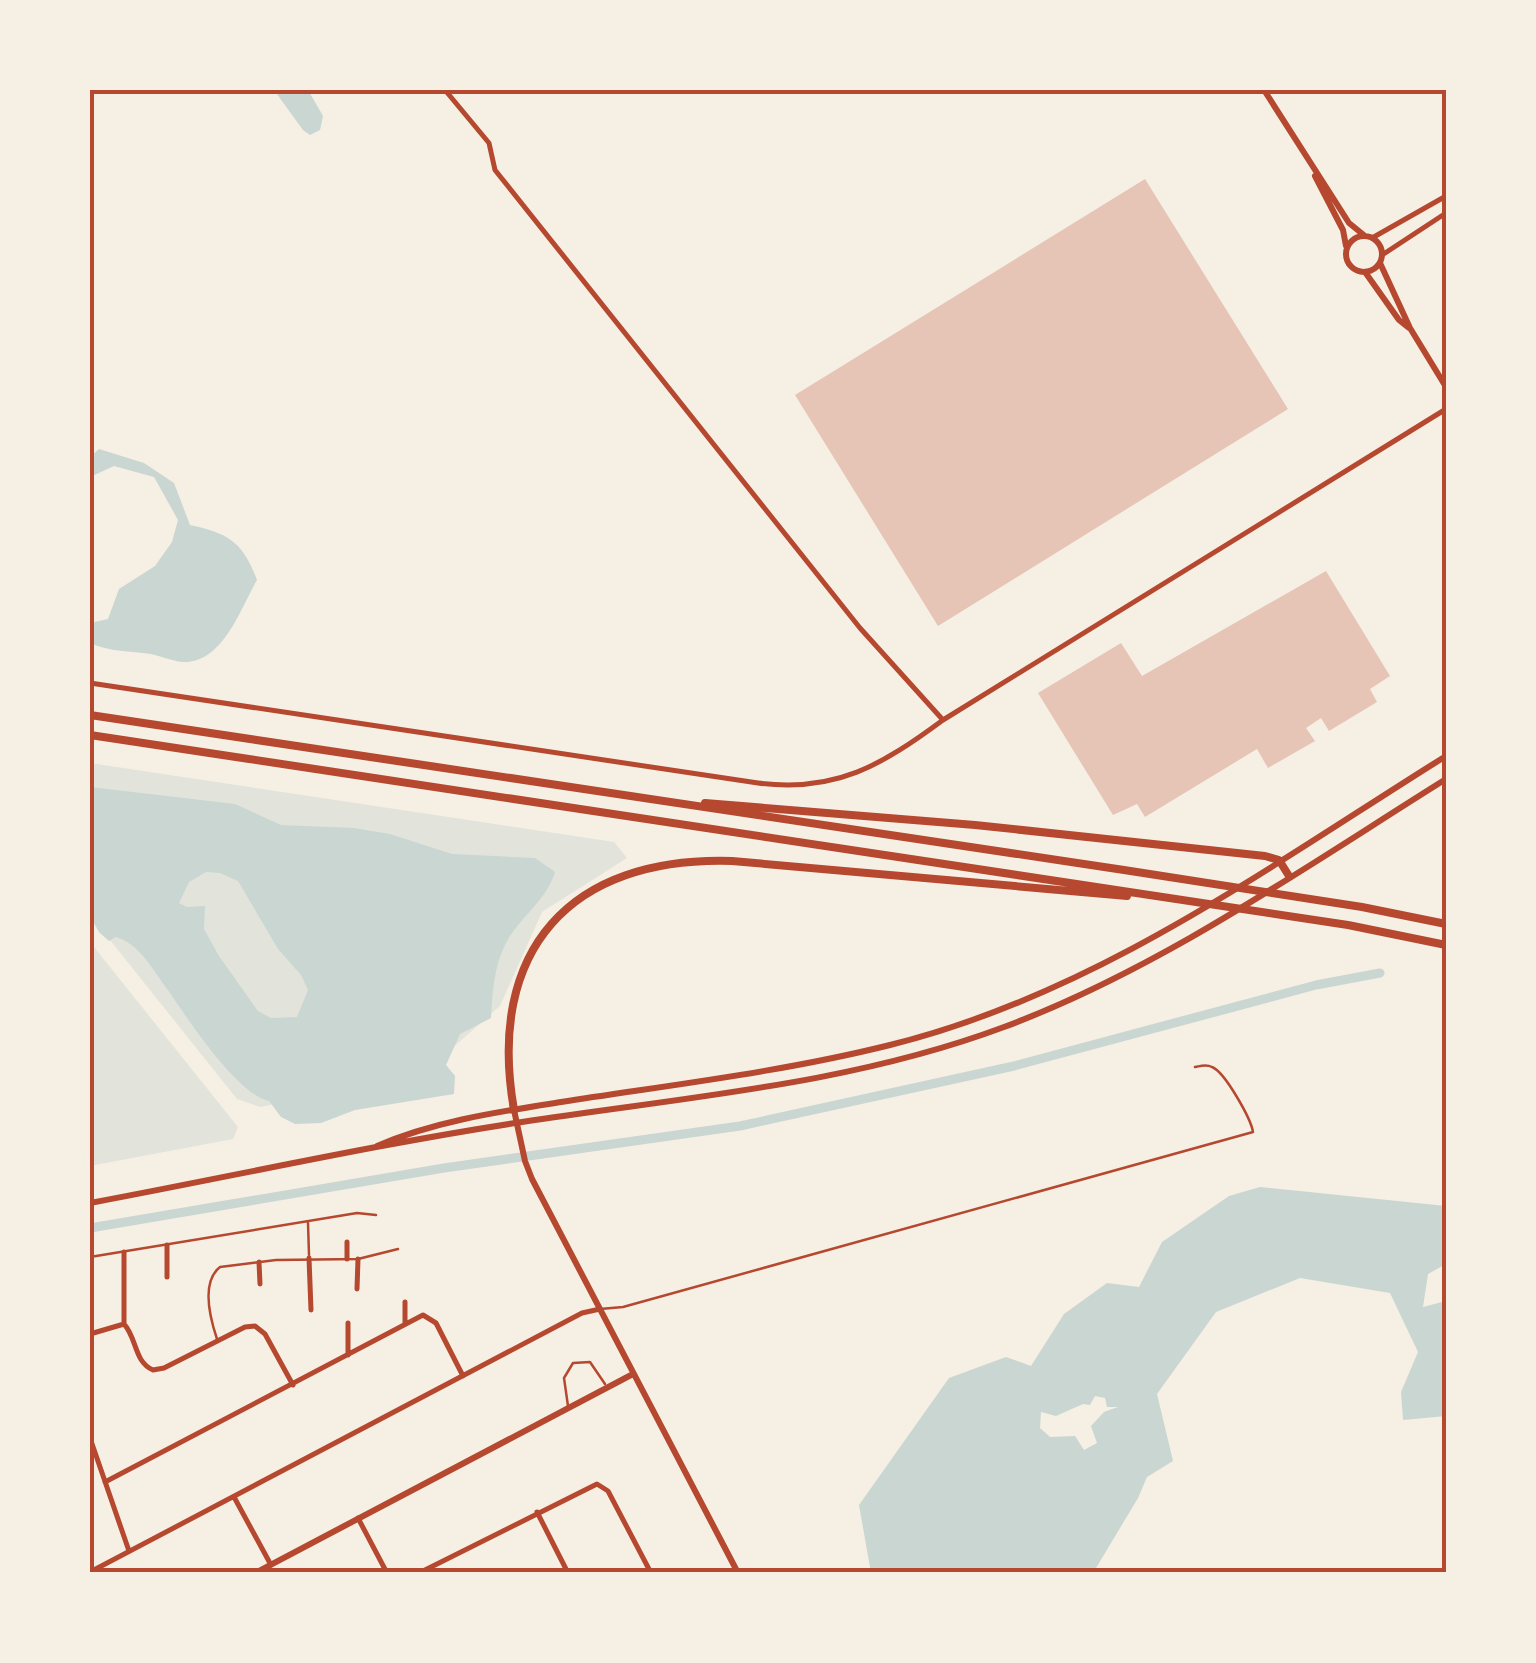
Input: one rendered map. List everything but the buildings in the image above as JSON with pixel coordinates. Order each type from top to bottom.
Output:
[{"type":"highway","points":[[90,715],[1299,897],[1446,924]]},
{"type":"highway","points":[[90,735],[1265,912],[1446,945]]},
{"type":"highway","points":[[640,798],[1165,844],[1279,860],[1289,876]]},
{"type":"highway","points":[[514,1110],[507,1063],[509,1025],[518,980],[538,941],[565,910],[602,884],[622,876],[664,864],[721,861],[1097,896],[1156,896]]},
{"type":"main road","points":[[1264,90],[1349,223],[1382,248],[1381,259],[1410,328],[1446,387]]},
{"type":"main road","points":[[1313,170],[1343,230],[1350,265],[1365,272],[1399,320],[1410,328]]},
{"type":"main road","points":[[1347,248],[1354,239],[1368,237]]},
{"type":"main road","points":[[1365,272],[1381,259]]},
{"type":"main road","points":[[362,1152],[412,1130],[860,1052],[971,1022],[1048,992],[1131,952],[1446,756]]},
{"type":"main road","points":[[90,1203],[516,1122],[798,1082],[966,1041],[1055,1007],[1137,969],[1446,780]]},
{"type":"main road","points":[[514,1110],[525,1161],[738,1573]]},
{"type":"main road","points":[[255,1573],[633,1374]]},
{"type":"street","points":[[445,90],[489,143],[495,170],[860,628],[943,720]]},
{"type":"street","points":[[1368,237],[1446,196]]},
{"type":"street","points":[[1381,259],[1446,213]]},
{"type":"street","points":[[90,683],[779,786],[812,785],[858,774],[886,760],[943,720],[1446,409]]},
{"type":"street","points":[[347,1242],[348,1259]]},
{"type":"street","points":[[167,1245],[168,1277]]},
{"type":"street","points":[[124,1252],[124,1324],[144,1365],[153,1370],[164,1368],[250,1325],[260,1328],[292,1384]]},
{"type":"street","points":[[310,1258],[311,1310]]},
{"type":"street","points":[[358,1259],[358,1288]]},
{"type":"street","points":[[259,1262],[260,1284]]},
{"type":"street","points":[[405,1302],[405,1324]]},
{"type":"street","points":[[90,1572],[582,1313],[600,1310]]},
{"type":"street","points":[[105,1482],[424,1315],[434,1320],[464,1376]]},
{"type":"street","points":[[348,1323],[348,1355]]},
{"type":"street","points":[[90,1334],[124,1324]]},
{"type":"street","points":[[90,1438],[129,1552]]},
{"type":"street","points":[[419,1573],[593,1484],[603,1486],[651,1573]]},
{"type":"street","points":[[234,1496],[271,1564]]},
{"type":"street","points":[[536,1512],[568,1573]]},
{"type":"street","points":[[358,1518],[387,1573]]},
{"type":"lane","points":[[600,1310],[623,1307],[1253,1132],[1243,1107],[1217,1069],[1207,1065],[1195,1067]]},
{"type":"lane","points":[[90,1257],[357,1213],[376,1215]]},
{"type":"lane","points":[[308,1221],[310,1258]]},
{"type":"lane","points":[[217,1340],[210,1310],[212,1274],[220,1267],[310,1258],[358,1259],[398,1249]]},
{"type":"lane","points":[[568,1408],[564,1378],[572,1362],[590,1362],[607,1388]]},
{"type":"shaded area","points":[[274,90],[308,90],[323,116],[320,130],[310,135],[303,130]]},
{"type":"shaded area","points":[[99,449],[144,463],[174,483],[190,525],[232,541],[252,567],[257,580],[228,633],[209,654],[182,662],[90,643],[90,623],[108,619],[119,589],[155,566],[172,542],[178,520],[154,477],[114,466],[90,477],[90,457]]},
{"type":"shaded area","points":[[90,763],[614,842],[627,858],[542,912],[500,1006],[424,1073],[260,1107],[237,1099],[90,915]]},
{"type":"shaded area","points":[[90,787],[235,804],[281,825],[354,828],[390,834],[452,854],[535,858],[555,872],[501,953],[491,1018],[460,1034],[446,1065],[455,1076],[454,1094],[355,1110],[321,1123],[295,1124],[242,1084],[213,1052],[144,957],[116,937],[109,941],[90,916]],"holes":[[[206,872],[238,881],[278,949],[301,975],[308,990],[297,1017],[271,1018],[258,1011],[204,929],[205,906],[187,907],[179,903],[189,882]]]},
{"type":"shaded area","points":[[90,942],[238,1127],[233,1139],[90,1166]]},
{"type":"shaded area","points":[[1260,1187],[1446,1206],[1446,1264],[1428,1274],[1423,1307],[1446,1301],[1446,1416],[1403,1420],[1401,1392],[1418,1352],[1390,1293],[1300,1278],[1216,1312],[1157,1394],[1173,1461],[1147,1477],[1093,1573],[871,1573],[859,1505],[949,1378],[1006,1357],[1031,1366],[1064,1314],[1107,1283],[1139,1287],[1162,1242],[1229,1196]],"holes":[[[1095,1396],[1105,1398],[1107,1407],[1118,1407],[1104,1412],[1091,1426],[1097,1443],[1084,1450],[1075,1436],[1050,1437],[1040,1428],[1041,1412],[1056,1416],[1083,1404],[1090,1405]]]},
{"type":"waterway","points":[[90,1228],[444,1168],[740,1126],[1014,1066],[1316,985],[1380,973]]}]
